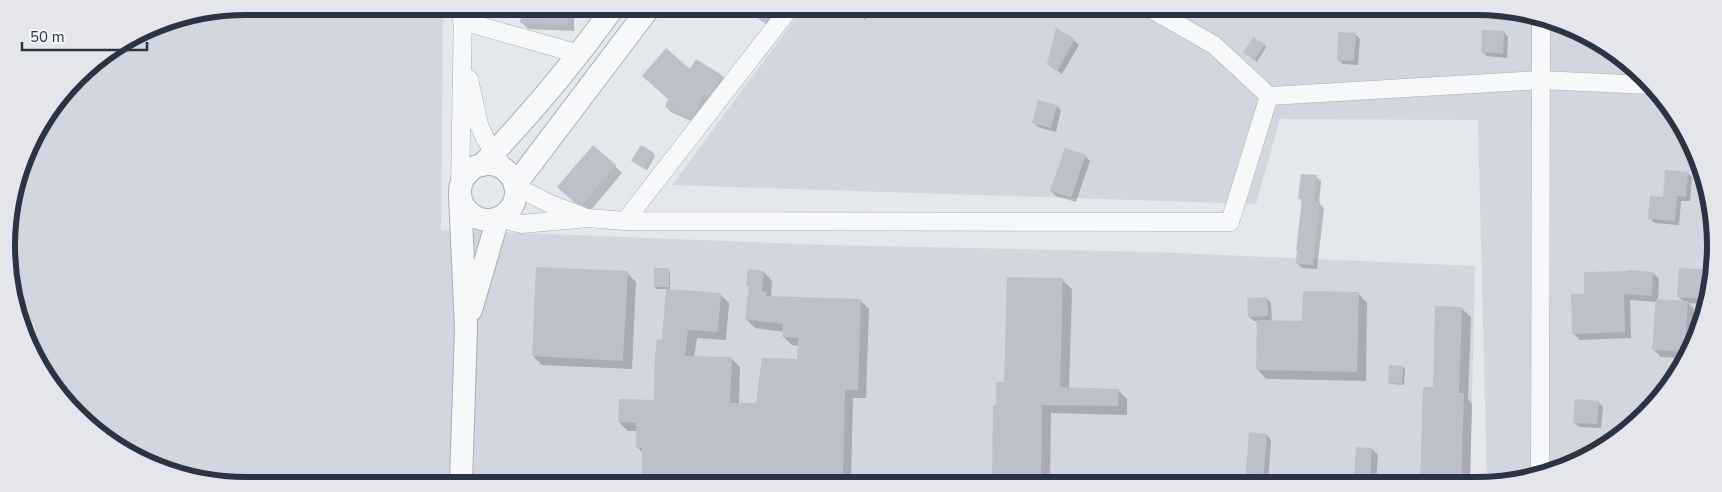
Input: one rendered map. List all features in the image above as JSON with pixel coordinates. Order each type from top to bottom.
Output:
[{"type":"street","points":[[502,171],[510,135],[540,102],[608,15]]},
{"type":"street","points":[[462,22],[476,116],[485,138],[502,171],[515,196],[513,204],[507,212],[490,220],[474,216],[467,211],[460,192],[462,181],[467,174],[474,168],[502,171],[534,159],[644,15]]},
{"type":"street","points":[[625,221],[785,15]]},
{"type":"street","points":[[1160,15],[1214,46],[1269,96],[1541,80],[1641,85]]},
{"type":"street","points":[[462,22],[579,54]]},
{"type":"street","points":[[461,477],[466,328],[460,192],[462,22]]},
{"type":"street","points":[[1540,468],[1541,24]]},
{"type":"street","points":[[499,217],[522,224],[588,218],[625,221],[1230,222],[1269,96]]},
{"type":"street","points":[[510,135],[510,147],[516,157],[522,160],[534,159]]},
{"type":"street","points":[[502,171],[550,204],[588,218]]},
{"type":"street","points":[[466,328],[499,217]]},
{"type":"shaded area","points":[[231,15],[443,15],[441,230],[826,245],[1154,252],[1475,266],[1470,477],[231,477],[186,469],[144,453],[105,429],[72,398],[46,362],[27,320],[19,291],[15,261],[15,231],[19,201],[27,172],[46,130],[72,94],[94,72],[130,46],[172,27],[201,19]]},
{"type":"shaded area","points":[[798,15],[1491,15],[1536,23],[1578,39],[1617,63],[1650,94],[1676,131],[1695,172],[1703,201],[1707,231],[1707,261],[1699,306],[1683,348],[1659,387],[1628,420],[1592,446],[1550,465],[1521,473],[1487,477],[1478,120],[1280,119],[1256,204],[672,185]]},
{"type":"building","points":[[521,15],[568,15],[568,25],[520,23]]},
{"type":"building","points":[[753,15],[771,15],[765,23]]},
{"type":"building","points":[[1056,28],[1075,39],[1057,71],[1047,64]]},
{"type":"building","points":[[1482,30],[1504,31],[1503,54],[1481,52]]},
{"type":"building","points":[[1338,32],[1356,33],[1354,61],[1337,60]]},
{"type":"building","points":[[1253,37],[1265,44],[1255,60],[1243,53]]},
{"type":"building","points":[[666,48],[690,69],[696,59],[723,76],[708,97],[704,94],[691,119],[665,107],[668,99],[642,76]]},
{"type":"building","points":[[1038,100],[1057,105],[1051,128],[1032,123]]},
{"type":"building","points":[[593,145],[616,165],[582,205],[574,202],[557,187]]},
{"type":"building","points":[[641,145],[654,153],[645,169],[631,161]]},
{"type":"building","points":[[1065,148],[1086,155],[1071,198],[1050,191]]},
{"type":"building","points":[[1665,170],[1688,172],[1686,197],[1677,196],[1675,221],[1648,219],[1650,196],[1663,197]]},
{"type":"building","points":[[1301,174],[1317,175],[1314,202],[1320,202],[1313,265],[1296,264],[1302,199],[1298,199]]},
{"type":"building","points":[[536,267],[628,271],[623,361],[532,356]]},
{"type":"building","points":[[654,268],[669,268],[669,287],[654,287]]},
{"type":"building","points":[[1679,268],[1706,270],[1701,298],[1677,297]]},
{"type":"building","points":[[748,269],[764,271],[762,291],[767,292],[766,296],[861,299],[858,390],[845,390],[843,477],[642,477],[642,448],[636,448],[636,423],[618,422],[619,399],[654,400],[655,357],[657,339],[662,340],[666,289],[721,293],[718,332],[688,330],[685,356],[732,357],[730,403],[756,403],[762,358],[797,359],[798,338],[782,337],[783,324],[745,319],[749,286],[746,286]]},
{"type":"building","points":[[1629,270],[1653,272],[1652,296],[1624,294],[1625,332],[1572,334],[1571,294],[1584,294],[1584,272]]},
{"type":"building","points":[[1007,277],[1063,278],[1060,387],[1119,389],[1118,406],[1042,405],[1041,477],[992,477],[993,405],[996,405],[996,382],[1004,382]]},
{"type":"building","points":[[1303,291],[1359,292],[1357,372],[1256,370],[1257,320],[1302,321]]},
{"type":"building","points":[[1267,297],[1268,316],[1248,317],[1247,298]]},
{"type":"building","points":[[1656,299],[1688,301],[1686,342],[1681,352],[1652,350]]},
{"type":"building","points":[[1435,306],[1462,307],[1459,393],[1464,393],[1461,477],[1420,477],[1423,387],[1433,387]]},
{"type":"building","points":[[1389,365],[1403,366],[1402,384],[1388,383]]},
{"type":"building","points":[[1575,399],[1599,401],[1597,424],[1573,423]]},
{"type":"building","points":[[1249,432],[1267,434],[1263,477],[1245,477]]},
{"type":"building","points":[[1356,447],[1372,448],[1370,477],[1354,477]]}]
